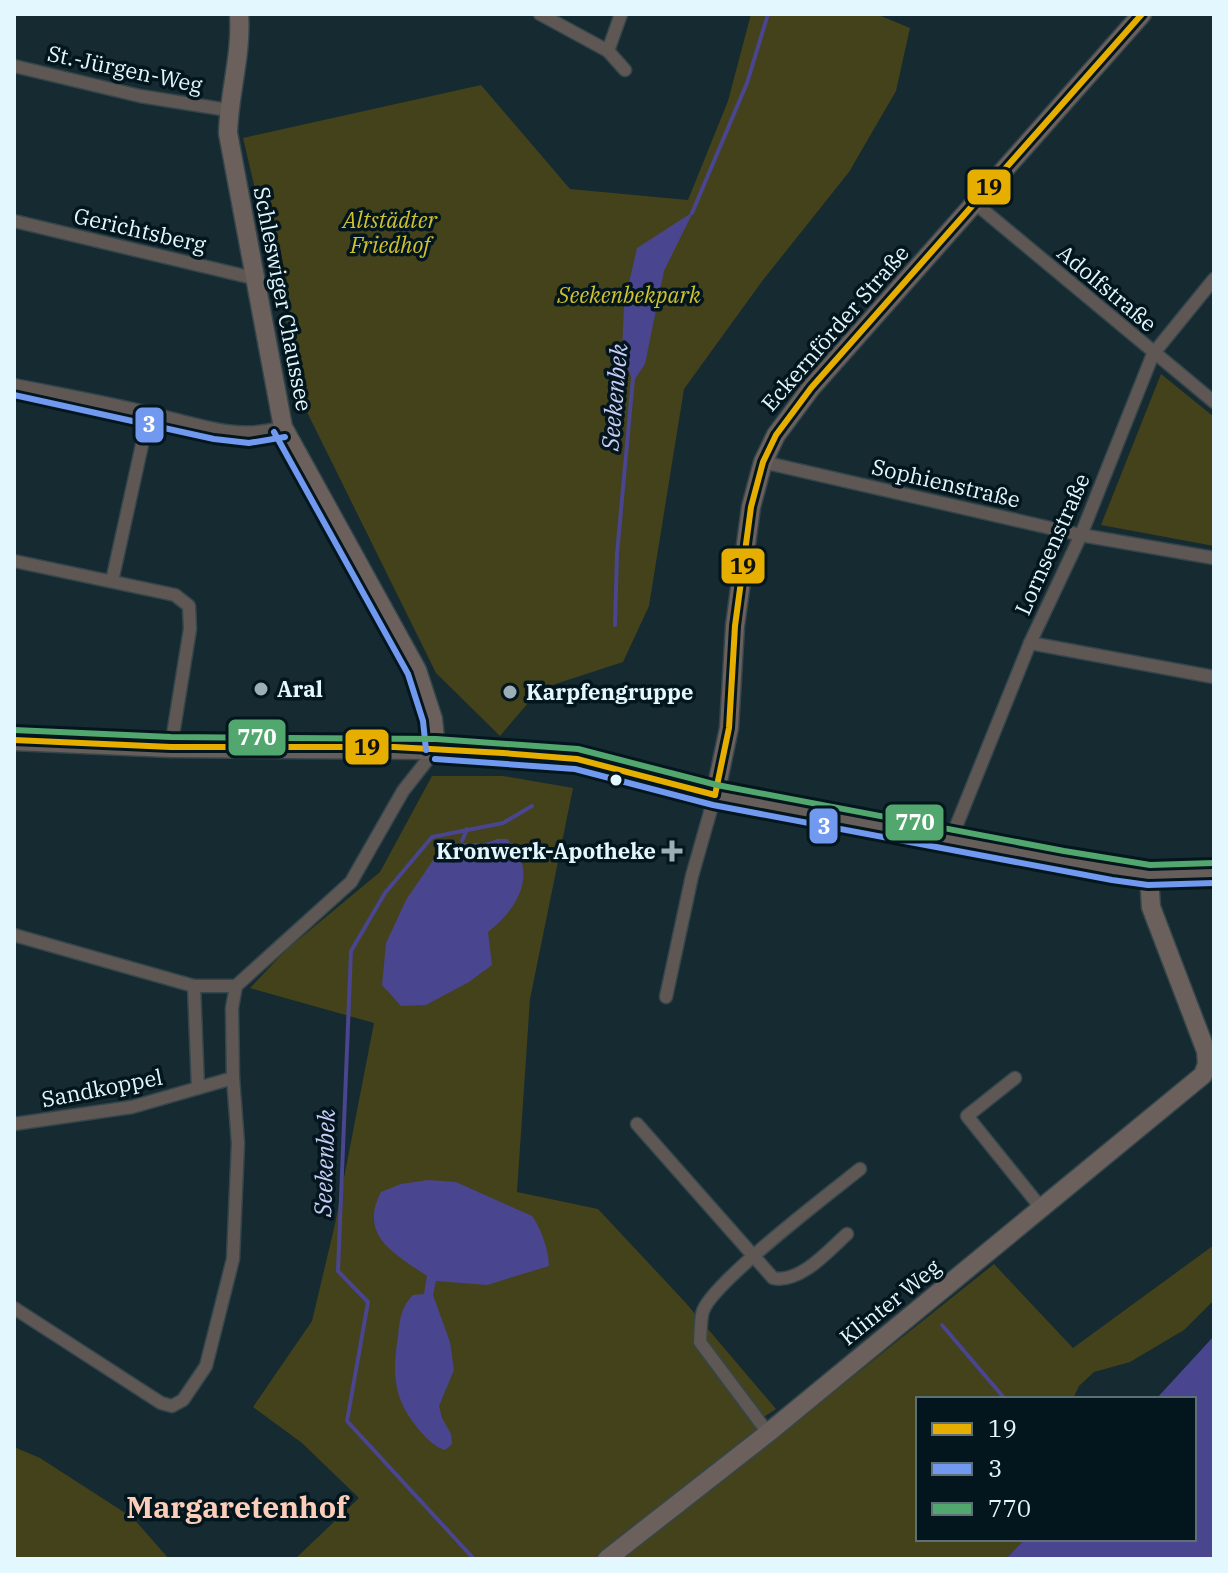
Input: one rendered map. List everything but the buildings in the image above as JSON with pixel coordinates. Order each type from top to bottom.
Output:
[{"type":"main road","points":[[14,740],[171,747],[436,749],[577,759],[715,795],[1149,875],[1214,873]]},
{"type":"street","points":[[540,14],[608,51],[625,70]]},
{"type":"street","points":[[608,51],[621,14]]},
{"type":"street","name":"Eckernförder Straße","points":[[715,795],[729,728],[735,626],[751,507],[763,462],[776,435],[811,388],[1142,14]]},
{"type":"street","name":"Schleswiger Chaussee","points":[[244,15],[228,110],[228,133],[283,427],[417,670],[433,719],[436,749]]},
{"type":"street","name":"St.-Jürgen-Weg","points":[[14,66],[140,96],[228,110]]},
{"type":"street","name":"Adolfstraße","points":[[976,204],[1214,402]]},
{"type":"street","name":"Gerichtsberg","points":[[14,221],[257,279]]},
{"type":"street","name":"Lornsenstraße","points":[[951,839],[1030,643],[1081,535],[1153,354],[1214,279]]},
{"type":"street","points":[[14,385],[149,413],[225,433],[262,434],[283,427]]},
{"type":"street","points":[[112,581],[149,413]]},
{"type":"street","name":"Sophienstraße","points":[[763,462],[1081,535],[1214,558]]},
{"type":"street","points":[[14,561],[175,595],[189,606],[190,629],[171,747]]},
{"type":"street","points":[[1030,643],[1214,677]]},
{"type":"street","points":[[14,1308],[161,1403],[172,1406],[184,1398],[206,1366],[233,1259],[238,1143],[232,1008],[236,986],[351,882],[403,791],[436,749]]},
{"type":"street","points":[[666,997],[692,876],[715,795]]},
{"type":"street","name":"Klinter Weg","points":[[607,1559],[768,1433],[1203,1075],[1210,1064],[1151,907],[1149,875]]},
{"type":"street","points":[[14,935],[194,986],[236,986]]},
{"type":"street","points":[[194,986],[198,1088]]},
{"type":"street","name":"Sandkoppel","points":[[14,1124],[132,1107],[233,1078]]},
{"type":"street","points":[[1015,1078],[967,1116],[1042,1209]]},
{"type":"street","points":[[637,1124],[773,1278],[790,1278],[847,1234]]},
{"type":"street","points":[[768,1433],[700,1342],[703,1310],[719,1289],[754,1257],[860,1169]]},
{"type":"green space","points":[[751,14],[876,14],[910,28],[896,91],[849,172],[763,280],[684,389],[649,606],[623,662],[540,689],[500,736],[436,673],[308,414],[243,138],[481,85],[570,189],[688,200],[728,101]]},
{"type":"green space","points":[[1161,374],[1214,417],[1214,546],[1101,525]]},
{"type":"green space","points":[[432,776],[503,776],[573,788],[530,999],[517,1192],[598,1209],[685,1302],[776,1409],[753,1424],[772,1441],[994,1264],[1073,1348],[1214,1245],[1214,1300],[1184,1330],[1130,1362],[1094,1372],[1079,1386],[1074,1397],[916,1397],[916,1541],[1022,1541],[1006,1559],[295,1559],[359,1498],[302,1443],[253,1407],[312,1321],[335,1224],[374,1023],[250,988],[286,950],[380,872]]},
{"type":"green space","points":[[14,1447],[40,1458],[133,1518],[169,1559],[14,1559]]},
{"type":"shaded area","points":[[693,212],[664,271],[645,364],[633,382],[622,353],[624,304],[637,248]]},
{"type":"shaded area","points":[[507,839],[517,851],[523,876],[516,901],[488,932],[492,965],[469,982],[426,1005],[401,1006],[382,985],[386,943],[406,900],[444,844],[484,843]]},
{"type":"shaded area","points":[[428,1180],[456,1182],[532,1216],[549,1260],[549,1266],[487,1285],[436,1281],[433,1295],[450,1342],[454,1370],[439,1406],[451,1434],[452,1444],[445,1450],[428,1440],[411,1419],[400,1397],[395,1375],[402,1314],[413,1295],[424,1294],[427,1276],[383,1242],[374,1221],[381,1192],[401,1184]]},
{"type":"shaded area","points":[[1214,1336],[1214,1556],[1211,1559],[1006,1559],[1023,1541],[1196,1541],[1196,1397],[1158,1397]]},
{"type":"waterway","name":"Seekenbek","points":[[692,213],[747,83],[768,14]]},
{"type":"waterway","name":"Seekenbek","points":[[615,625],[617,554],[633,378]]},
{"type":"waterway","name":"Seekenbek","points":[[474,1559],[347,1421],[368,1302],[338,1271],[351,951],[385,893],[432,837],[503,823],[532,806]]},
{"type":"waterway","points":[[462,841],[467,829]]},
{"type":"waterway","points":[[942,1325],[1003,1397]]},
{"type":"transit line","name":"19","points":[[715,795],[729,728],[735,626],[751,507],[763,462],[776,435],[811,388],[1142,14]]},
{"type":"transit line","name":"3","points":[[14,395],[214,439],[249,443],[285,437]]},
{"type":"transit line","name":"3","points":[[274,432],[408,674],[423,721],[426,750]]},
{"type":"transit line","name":"770","points":[[14,730],[171,737],[436,739],[578,749],[717,785],[1064,851],[1150,865],[1214,863]]},
{"type":"transit line","name":"19","points":[[14,740],[171,747],[394,747],[503,753],[577,759],[715,795]]},
{"type":"transit line","name":"3","points":[[435,759],[575,769],[713,805],[1112,880],[1148,885],[1214,883]]},
{"type":"place","name":"Aral","points":[[261,689]]},
{"type":"place","name":"Karpfengruppe","points":[[510,692]]},
{"type":"place","name":"Kronwerk-Apotheke","points":[[672,851]]},
{"type":"district","name":"Margaretenhof","points":[[237,1508]]},
{"type":"park label","name":"Altstädter Friedhof","points":[[390,232]]},
{"type":"park label","name":"Seekenbekpark","points":[[629,295]]}]
